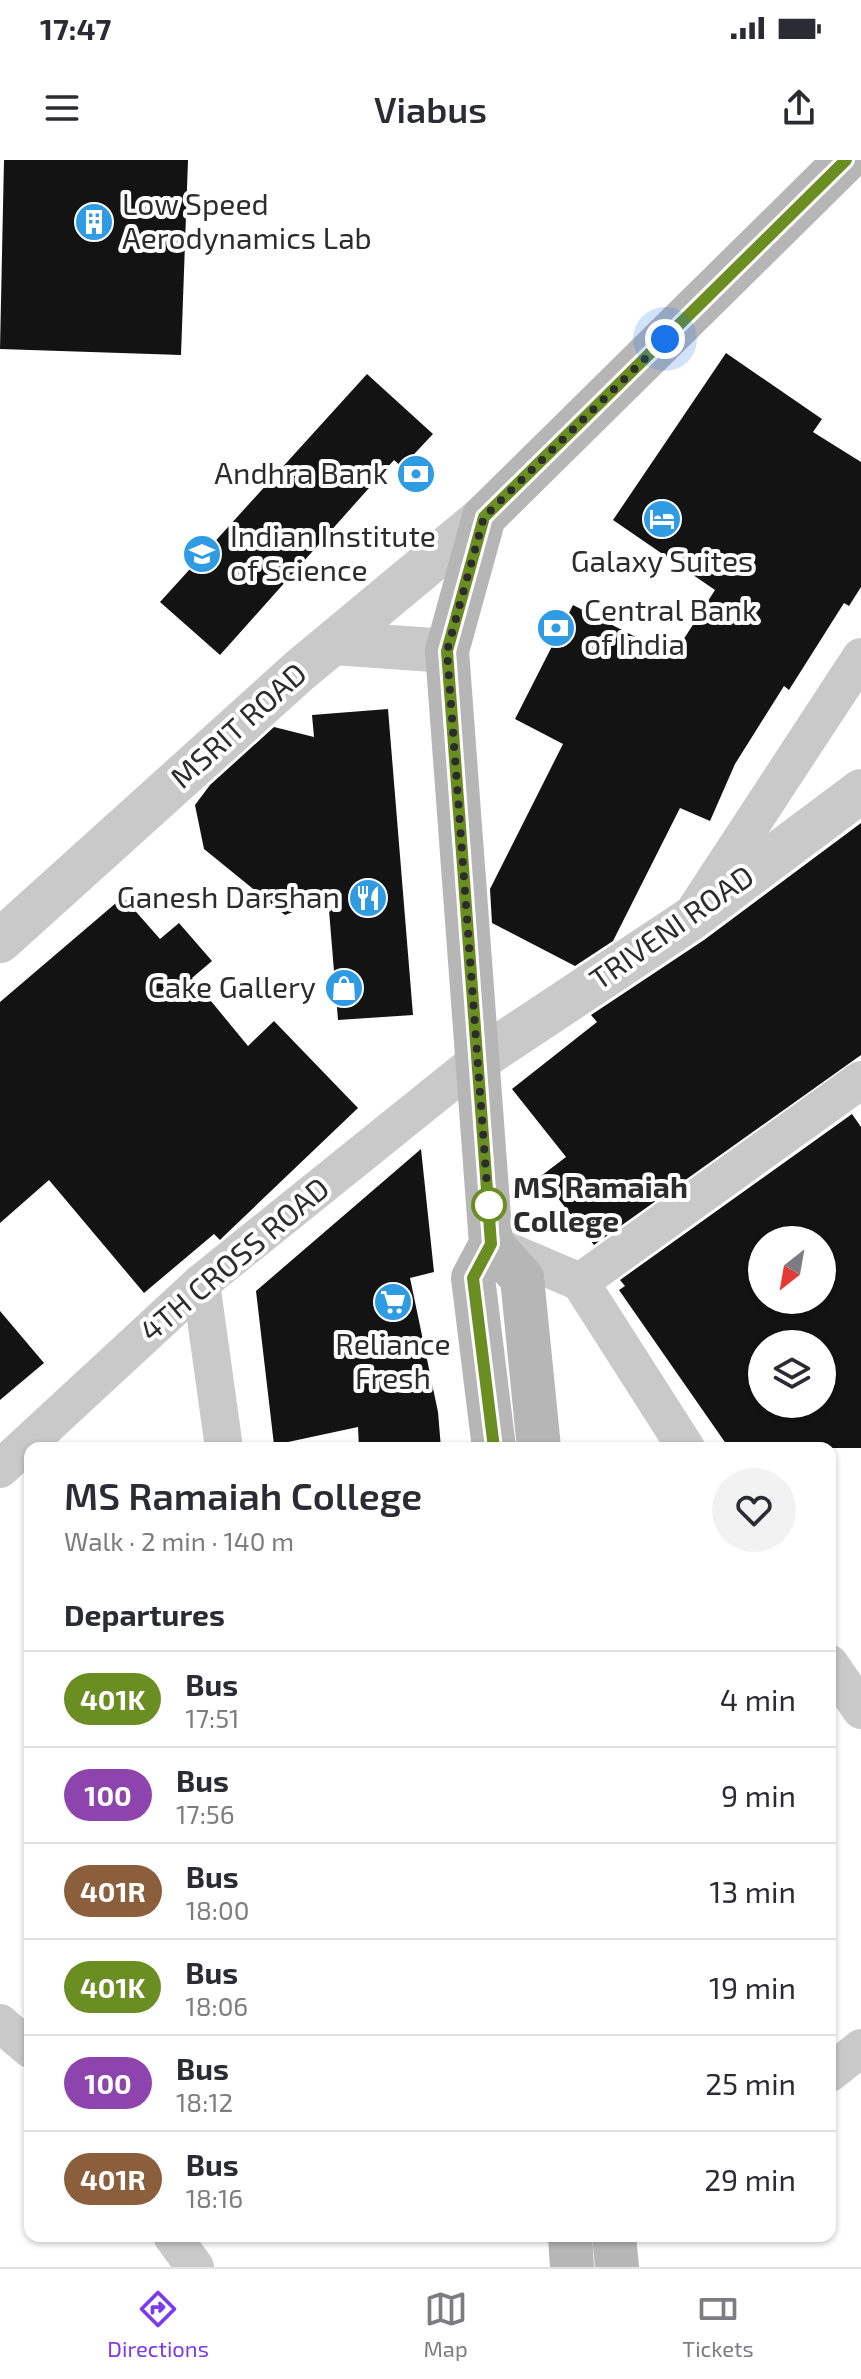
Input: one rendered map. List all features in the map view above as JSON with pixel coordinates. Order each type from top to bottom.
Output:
[{"type":"main road","points":[[493,1442],[473,1278],[491,1244],[447,651],[484,517],[846,160]]},
{"type":"main road","points":[[491,1244],[522,1278],[538,1442]]},
{"type":"main road","points":[[570,2242],[572,2267]]},
{"type":"street","name":"MSRIT ROAD","points":[[0,941],[334,643],[484,517]]},
{"type":"street","points":[[334,643],[447,651]]},
{"type":"street","points":[[689,920],[861,657]]},
{"type":"street","name":"TRIVENI ROAD","points":[[478,1060],[689,920],[861,791]]},
{"type":"street","name":"4TH CROSS ROAD","points":[[29,1442],[201,1283],[478,1060]]},
{"type":"street","points":[[580,1282],[861,1080]]},
{"type":"street","points":[[491,1244],[580,1282],[682,1442]]},
{"type":"street","points":[[201,1283],[223,1442]]},
{"type":"street","name":"4TH CROSS ROAD","points":[[0,1469],[24,1447]]},
{"type":"street","points":[[836,1673],[861,1710]]},
{"type":"street","points":[[0,2023],[24,2044]]},
{"type":"street","points":[[836,2068],[861,2048]]},
{"type":"street","points":[[176,2242],[195,2267]]},
{"type":"building","name":"Low Speed Aerodynamics Lab","points":[[4,160],[188,160],[181,355],[0,349]]},
{"type":"building","points":[[726,353],[822,419],[813,432],[861,462],[861,587],[849,606],[844,603],[789,690],[784,686],[735,764],[710,821],[680,808],[613,941],[575,966],[492,923],[490,889],[563,744],[515,719],[573,605],[673,656],[715,590],[613,520]]},
{"type":"building","points":[[367,374],[433,434],[402,467],[394,460],[220,655],[160,602]]},
{"type":"building","points":[[388,709],[413,1015],[338,1020],[328,898],[285,915],[204,849],[195,805],[210,785],[274,727],[314,737],[312,715]]},
{"type":"building","points":[[861,823],[861,1055],[594,1245],[541,1176],[566,1157],[512,1089],[597,1022],[591,1015],[704,940]]},
{"type":"building","points":[[123,897],[160,939],[179,923],[212,961],[192,978],[248,1046],[274,1021],[358,1108],[220,1240],[214,1234],[144,1293],[49,1180],[0,1223],[0,1002]]},
{"type":"building","points":[[852,1114],[861,1127],[861,1448],[836,1448],[836,1442],[725,1442],[619,1290],[625,1286],[620,1280]]},
{"type":"building","points":[[421,1149],[434,1272],[410,1278],[438,1412],[440,1442],[359,1442],[358,1427],[288,1442],[274,1442],[256,1291]]},
{"type":"building","points":[[0,1311],[44,1363],[0,1400]]},
{"type":"bus line","name":"401K","points":[[493,1442],[473,1278],[491,1244],[456,736],[447,651],[459,603],[484,517],[846,160]]},
{"type":"place","name":"Low Speed Aerodynamics Lab","points":[[94,222]]},
{"type":"place","name":"Andhra Bank","points":[[416,474]]},
{"type":"place","name":"Galaxy Suites","points":[[662,519]]},
{"type":"place","name":"Indian Institute of Science","points":[[202,554]]},
{"type":"place","name":"Central Bank of India","points":[[556,628]]},
{"type":"place","name":"Ganesh Darshan","points":[[368,898]]},
{"type":"place","name":"Cake Gallery","points":[[344,988]]},
{"type":"place","name":"MS Ramaiah College","points":[[489,1205]]},
{"type":"place","name":"Reliance Fresh","points":[[393,1302]]},
{"type":"route","points":[[489,1205],[489,1213],[456,736],[447,651],[484,517],[665,339]]}]
